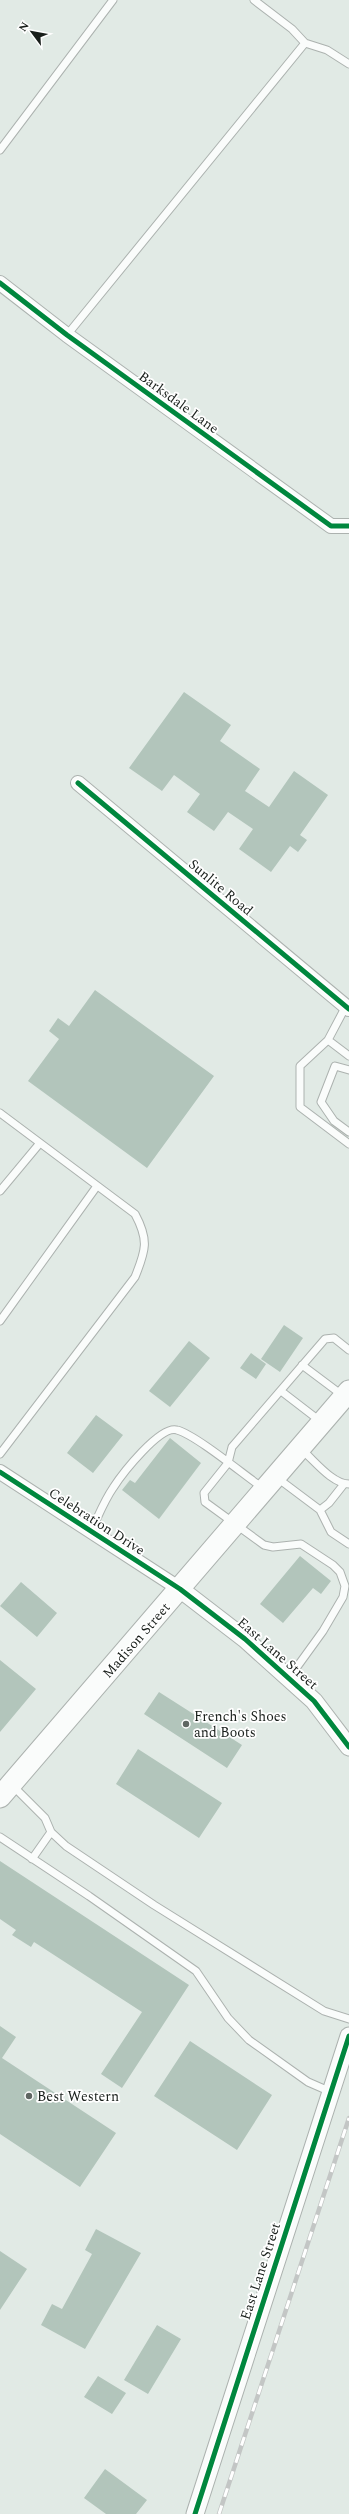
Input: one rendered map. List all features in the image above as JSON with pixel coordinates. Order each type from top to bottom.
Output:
[{"type":"main road","name":"Madison Street","points":[[6,1791],[346,1394]]},
{"type":"street","name":"Barksdale Lane","points":[[0,283],[67,335],[330,526],[349,526]]},
{"type":"street","name":"Sunlite Road","points":[[78,783],[348,1008]]},
{"type":"street","name":"Celebration Drive","points":[[0,1472],[180,1589]]},
{"type":"street","name":"East Lane Street","points":[[180,1589],[245,1639],[314,1701],[349,1747]]},
{"type":"street","name":"East Lane Street","points":[[195,2514],[349,2036]]},
{"type":"lane","points":[[0,150],[113,0]]},
{"type":"lane","points":[[254,0],[292,29],[305,43],[327,50],[349,64]]},
{"type":"lane","points":[[67,335],[305,43]]},
{"type":"lane","points":[[348,1008],[328,1040],[300,1066],[300,1107],[349,1144]]},
{"type":"lane","points":[[328,1040],[349,1056]]},
{"type":"lane","points":[[349,1070],[335,1066],[321,1102],[334,1121],[349,1132]]},
{"type":"lane","points":[[0,1112],[135,1214],[144,1231],[144,1255],[135,1277],[0,1454]]},
{"type":"lane","points":[[0,1191],[40,1143]]},
{"type":"lane","points":[[0,1321],[97,1186]]},
{"type":"lane","points":[[289,1678],[323,1631],[343,1597],[345,1586],[340,1572],[333,1565],[301,1544],[273,1547],[264,1545],[234,1525],[205,1502],[204,1493],[228,1463],[232,1447],[325,1339],[334,1338],[349,1350]]},
{"type":"lane","points":[[302,1365],[346,1394]]},
{"type":"lane","points":[[281,1391],[322,1423]]},
{"type":"lane","points":[[91,1531],[112,1489],[131,1464],[163,1432],[176,1429],[228,1463],[270,1483],[320,1510],[331,1532],[349,1544]]},
{"type":"lane","points":[[300,1448],[346,1484],[329,1503],[320,1510]]},
{"type":"lane","points":[[6,1791],[45,1818],[51,1832],[66,1846],[154,1906],[324,2011],[349,2019]]},
{"type":"lane","points":[[32,1858],[51,1832]]},
{"type":"lane","points":[[0,1838],[32,1858],[196,1971],[228,2018],[249,2040],[308,2082],[331,2092]]},
{"type":"building","points":[[184,692],[231,725],[220,741],[260,769],[245,791],[269,807],[294,771],[328,795],[300,835],[307,840],[298,852],[290,846],[271,872],[239,849],[253,829],[228,812],[214,831],[187,812],[200,794],[174,775],[162,791],[129,768]]},
{"type":"building","points":[[95,990],[214,1076],[147,1168],[28,1081],[59,1039],[49,1031],[58,1018],[69,1026]]},
{"type":"building","points":[[284,1325],[303,1338],[280,1372],[261,1359]]},
{"type":"building","points":[[189,1341],[210,1358],[170,1407],[149,1391]]},
{"type":"building","points":[[251,1353],[266,1364],[256,1379],[240,1368]]},
{"type":"building","points":[[96,1415],[123,1435],[93,1473],[67,1453]]},
{"type":"building","points":[[170,1438],[201,1463],[159,1519],[122,1490],[130,1480],[135,1483]]},
{"type":"building","points":[[300,1556],[331,1581],[321,1594],[313,1588],[283,1623],[260,1604]]},
{"type":"building","points":[[21,1582],[57,1613],[37,1637],[0,1606]]},
{"type":"building","points":[[0,1660],[36,1689],[0,1732]]},
{"type":"building","points":[[159,1692],[242,1745],[227,1768],[144,1714]]},
{"type":"building","points":[[138,1749],[222,1803],[199,1838],[116,1784]]},
{"type":"building","points":[[0,1861],[189,1985],[122,2088],[101,2074],[142,2012],[34,1942],[31,1947],[12,1935],[16,1930],[0,1919]]},
{"type":"building","name":"Best Western","points":[[0,2026],[16,2037],[2,2058],[116,2133],[80,2187],[0,2134]]},
{"type":"building","points":[[190,2041],[272,2095],[237,2150],[154,2096]]},
{"type":"building","points":[[96,2229],[141,2253],[85,2349],[41,2325],[52,2304],[62,2309],[92,2254],[85,2250]]},
{"type":"building","points":[[0,2251],[27,2269],[0,2310]]},
{"type":"building","points":[[157,2325],[181,2339],[148,2394],[124,2380]]},
{"type":"building","points":[[98,2376],[126,2393],[112,2414],[84,2397]]},
{"type":"building","points":[[105,2469],[147,2500],[136,2514],[106,2514],[84,2498]]},
{"type":"railway","points":[[219,2514],[349,2118]]},
{"type":"cycle path","points":[[0,283],[67,335],[331,526],[349,526]]},
{"type":"cycle path","points":[[78,783],[349,1009]]},
{"type":"cycle path","points":[[0,1472],[180,1589],[245,1639],[314,1701],[349,1747]]},
{"type":"cycle path","points":[[195,2514],[349,2036]]},
{"type":"place","name":"French's Shoes and Boots","points":[[186,1724]]},
{"type":"place","name":"Best Western","points":[[29,2096]]}]
